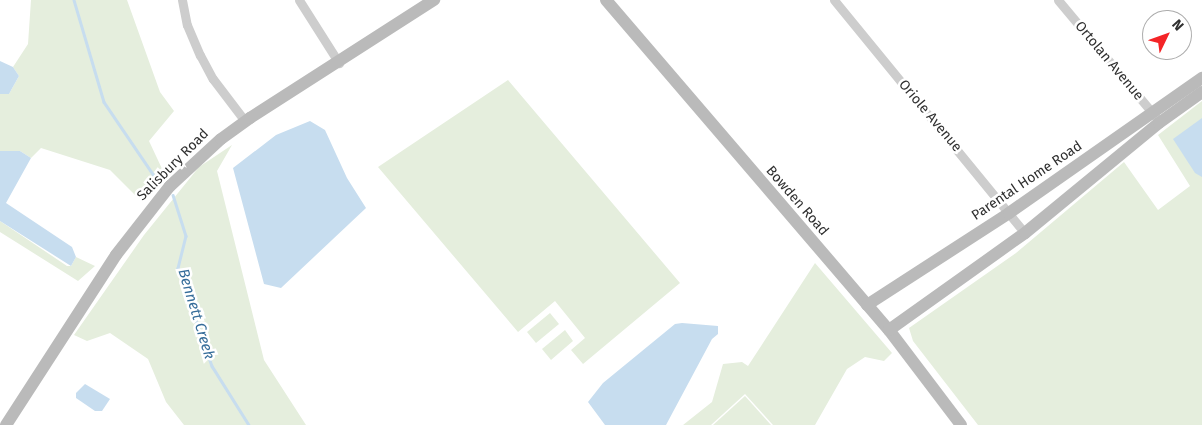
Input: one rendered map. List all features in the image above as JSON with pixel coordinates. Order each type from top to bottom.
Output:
[{"type":"main road","name":"Salisbury Road","points":[[6,425],[87,299],[153,204],[194,162],[246,121],[339,63],[434,0]]},
{"type":"main road","name":"Bowden Road","points":[[611,2],[889,330],[961,425]]},
{"type":"main road","name":"Parental Home Road","points":[[889,330],[1025,233],[1131,146],[1156,118],[1202,78]]},
{"type":"main road","name":"Parental Home Road","points":[[867,305],[1009,213],[1123,134],[1202,92]]},
{"type":"main road","points":[[1123,134],[1131,146]]},
{"type":"street","points":[[182,0],[187,25],[200,55],[213,79],[246,121]]},
{"type":"street","points":[[298,0],[339,63]]},
{"type":"street","name":"Oriole Avenue","points":[[834,0],[1025,233]]},
{"type":"street","name":"Ortolan Avenue","points":[[1058,0],[1156,118]]},
{"type":"green space","points":[[31,0],[127,0],[160,92],[174,111],[149,141],[164,173],[136,196],[110,170],[41,148],[31,158],[20,151],[0,151],[0,94],[9,94],[19,76],[13,67],[28,44]]},
{"type":"green space","points":[[508,80],[680,283],[583,364],[571,350],[585,338],[555,301],[518,332],[378,167]]},
{"type":"green space","points":[[1202,101],[1202,425],[978,425],[913,341],[909,328],[1016,253],[1124,162],[1158,210],[1190,186],[1158,135]]},
{"type":"green space","points":[[232,145],[217,171],[264,360],[306,425],[184,425],[166,402],[148,359],[110,333],[87,341],[74,335],[144,235],[199,167]]},
{"type":"green space","points":[[0,221],[67,266],[71,266],[76,257],[95,266],[78,281],[0,232]]},
{"type":"green space","points":[[815,263],[892,353],[884,361],[865,357],[847,369],[815,425],[773,425],[745,394],[711,425],[683,425],[712,402],[723,364],[742,362],[748,366]]},
{"type":"green space","points":[[550,313],[559,324],[536,343],[527,332]]},
{"type":"green space","points":[[565,330],[573,341],[551,360],[542,349]]},
{"type":"green space","points":[[745,396],[771,425],[713,425]]},
{"type":"water","points":[[0,61],[13,67],[19,76],[9,94],[0,94]]},
{"type":"water","points":[[1202,118],[1202,177],[1195,173],[1173,139]]},
{"type":"water","points":[[310,121],[325,130],[347,178],[366,208],[281,288],[264,284],[233,168],[276,135]]},
{"type":"water","points":[[0,151],[20,151],[31,158],[6,203],[72,247],[76,257],[71,266],[0,221]]},
{"type":"water","points":[[675,324],[718,326],[718,334],[712,339],[666,425],[605,425],[588,402],[603,383]]},
{"type":"water","points":[[85,384],[110,399],[102,411],[95,411],[76,398],[76,393]]},
{"type":"waterway","name":"Bennett Creek","points":[[74,0],[104,102],[159,183]]},
{"type":"waterway","name":"Bennett Creek","points":[[173,195],[186,236],[178,268],[212,366],[249,425]]}]
